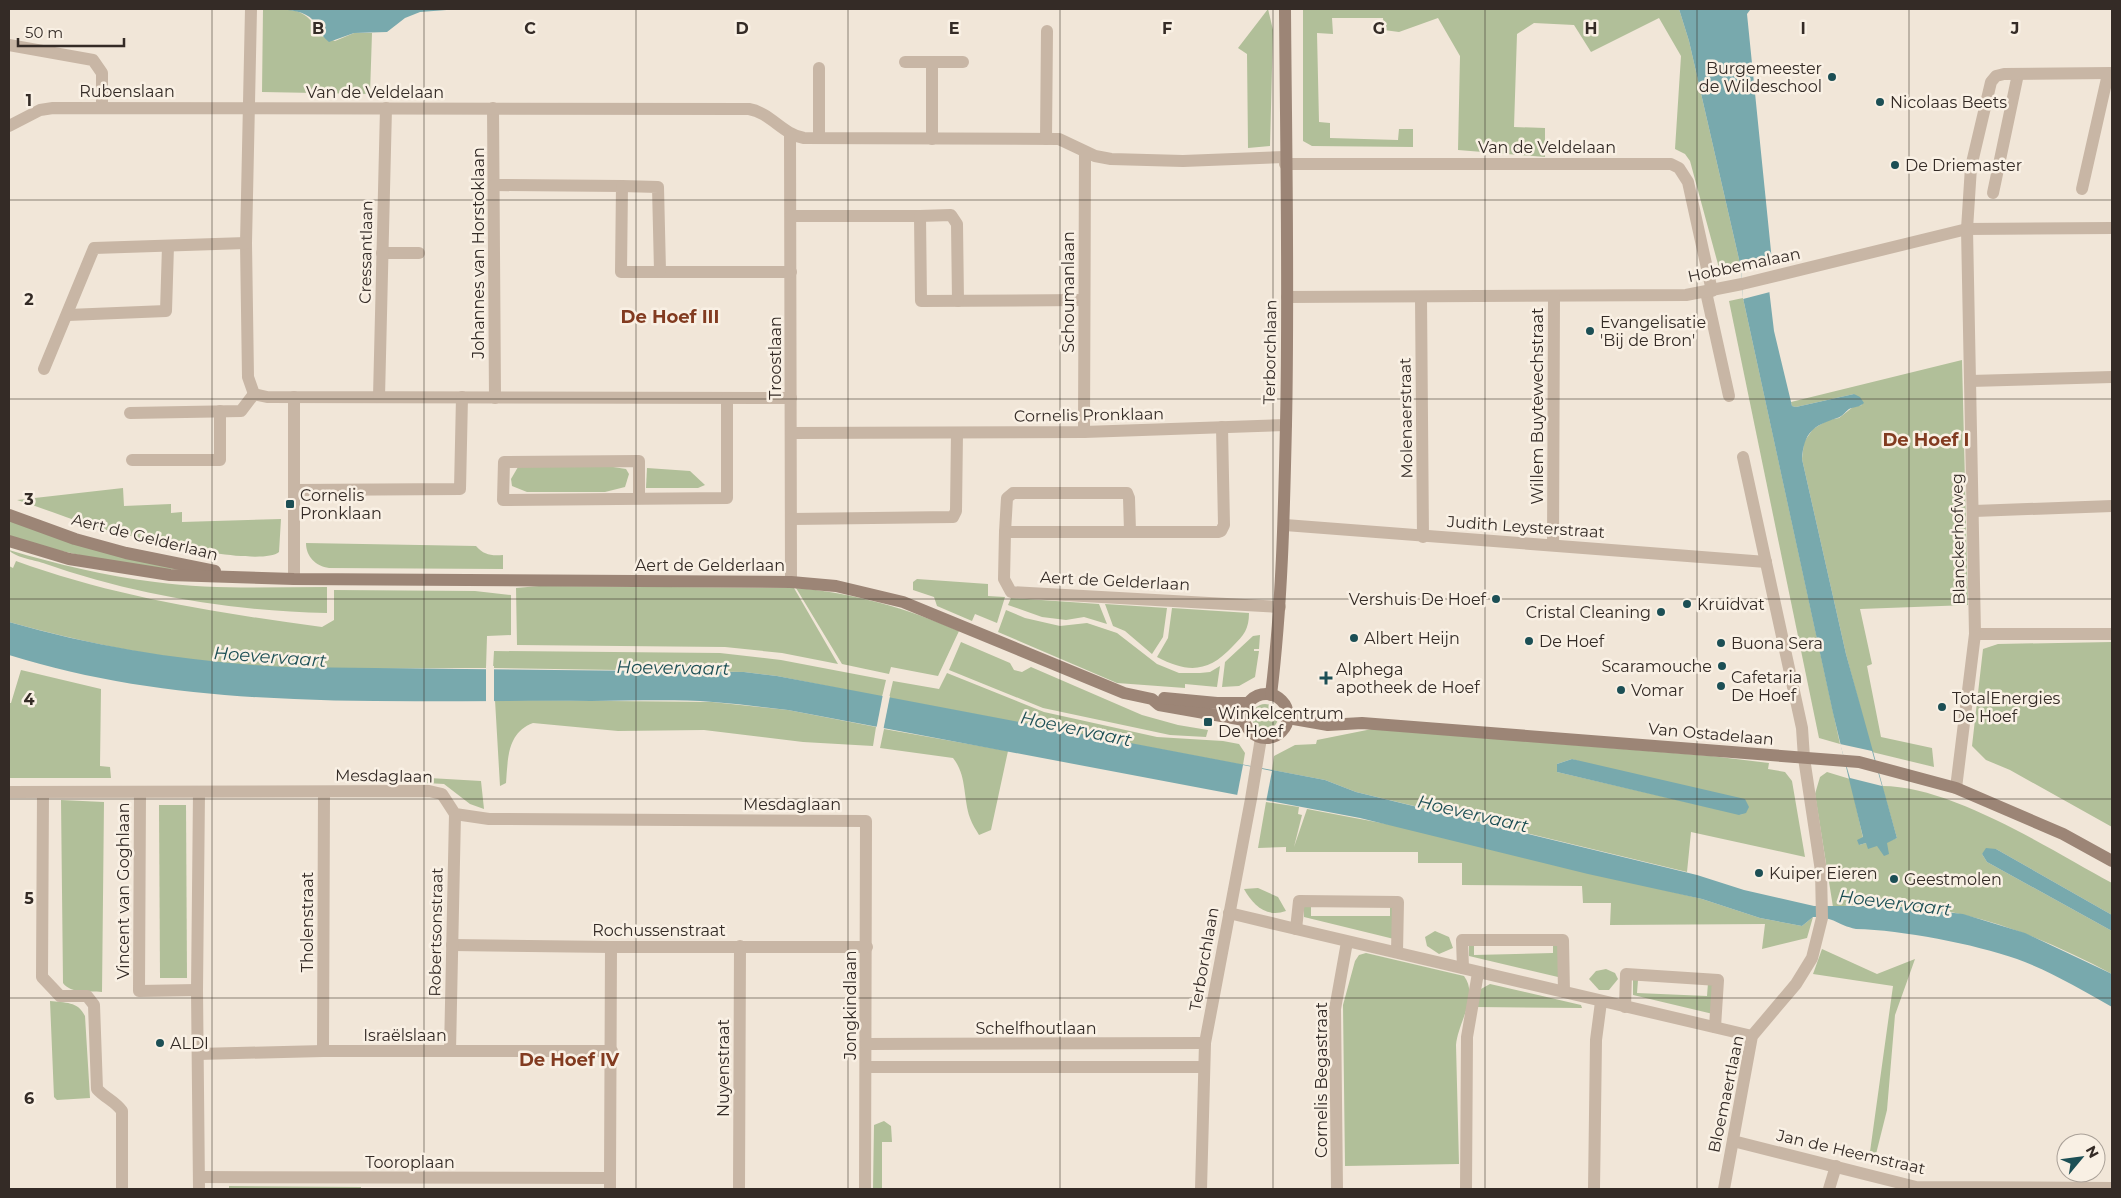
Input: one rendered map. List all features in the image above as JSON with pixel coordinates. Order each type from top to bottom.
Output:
[{"type":"street","name":"Terborchlaan","points":[[1271,695],[1280,607],[1284,525],[1287,297],[1285,9]]},
{"type":"street","points":[[251,11],[246,243],[248,377],[254,394],[260,397],[791,398]]},
{"type":"street","points":[[1046,139],[1047,31]]},
{"type":"street","points":[[9,45],[93,60],[102,73],[102,107]]},
{"type":"street","points":[[905,62],[962,62]]},
{"type":"street","points":[[932,62],[932,139]]},
{"type":"street","points":[[818,68],[819,138]]},
{"type":"street","points":[[1993,193],[2018,74]]},
{"type":"street","points":[[2082,189],[2110,74]]},
{"type":"street","name":"Blanckerhofweg","points":[[1956,788],[1975,634],[1967,229],[1971,167],[1992,82],[2000,75],[2110,74]]},
{"type":"street","name":"Rubenslaan","points":[[9,126],[40,110],[102,107],[250,108]]},
{"type":"street","name":"Van de Veldelaan","points":[[250,108],[750,109],[770,117],[790,134],[819,138],[1046,139],[1064,141],[1104,159],[1671,164],[1679,168],[1688,182],[1709,292]]},
{"type":"street","name":"Cressantlaan","points":[[379,397],[386,108]]},
{"type":"street","name":"Johannes van Horstoklaan","points":[[493,108],[495,398]]},
{"type":"street","name":"Troostlaan","points":[[790,134],[791,582]]},
{"type":"street","name":"Schoumanlaan","points":[[1084,432],[1085,152]]},
{"type":"street","points":[[494,185],[658,186],[660,271]]},
{"type":"street","points":[[622,186],[621,272],[791,272]]},
{"type":"street","points":[[791,216],[950,215],[957,224],[958,301]]},
{"type":"street","points":[[920,216],[921,301],[1084,300]]},
{"type":"street","name":"Hobbemalaan","points":[[1287,297],[1421,298],[1686,295],[1709,292],[1967,229],[2112,228]]},
{"type":"street","points":[[44,369],[68,315],[94,248],[246,243]]},
{"type":"street","points":[[68,315],[166,311],[168,246]]},
{"type":"street","points":[[382,253],[419,253]]},
{"type":"street","points":[[1709,292],[1729,396]]},
{"type":"street","name":"Willem Buytewechstraat","points":[[1553,545],[1554,297]]},
{"type":"street","name":"Molenaerstraat","points":[[1421,298],[1424,537]]},
{"type":"street","points":[[1970,381],[2112,377]]},
{"type":"street","points":[[130,413],[242,410],[254,394]]},
{"type":"street","points":[[294,397],[294,579]]},
{"type":"street","points":[[295,490],[460,489],[462,398]]},
{"type":"street","points":[[639,498],[639,461],[504,462],[503,500],[727,498],[727,398]]},
{"type":"street","points":[[132,460],[220,460],[220,411]]},
{"type":"street","name":"Cornelis Pronklaan","points":[[791,433],[1084,432],[1286,425]]},
{"type":"street","points":[[1130,531],[1128,495],[1114,492],[1013,493],[1007,498],[1005,532],[1221,531],[1224,525],[1222,427]]},
{"type":"street","points":[[792,518],[953,517],[956,511],[957,433]]},
{"type":"street","points":[[1743,458],[1802,728],[1804,758]]},
{"type":"street","points":[[1974,511],[2112,506]]},
{"type":"street","name":"Aert de Gelderlaan","points":[[9,515],[75,539],[247,578]]},
{"type":"street","name":"Judith Leysterstraat","points":[[1284,525],[1766,562]]},
{"type":"street","name":"Aert de Gelderlaan","points":[[1005,532],[1004,579],[1011,592],[1280,607]]},
{"type":"street","name":"Aert de Gelderlaan","points":[[9,541],[69,559],[143,572],[247,578],[791,582],[849,589],[903,602],[1124,693],[1152,699],[1159,697],[1217,704],[1247,703]]},
{"type":"street","points":[[1975,634],[2112,634]]},
{"type":"street","points":[[1271,695],[1276,697],[1285,706],[1288,718],[1285,727],[1279,734],[1270,738],[1261,738],[1248,730],[1244,720],[1247,703],[1258,696],[1271,695]]},
{"type":"street","name":"Aert de Gelderlaan","points":[[1152,699],[1159,705],[1244,720]]},
{"type":"street","name":"Van Ostadelaan","points":[[1288,718],[1328,725],[1362,723],[1845,760],[1876,766],[1956,788],[2063,834],[2112,861]]},
{"type":"street","name":"Terborchlaan","points":[[1200,1189],[1205,1043],[1261,738]]},
{"type":"street","name":"Bloemaertlaan","points":[[1724,1189],[1752,1036],[1781,1004],[1808,964],[1817,942],[1822,918],[1821,871],[1804,758]]},
{"type":"street","name":"Mesdaglaan","points":[[9,792],[429,791],[442,794],[455,814],[489,819],[866,821]]},
{"type":"street","points":[[43,792],[42,976],[60,996],[87,996],[94,1005],[97,1089],[103,1096],[116,1103],[122,1112],[122,1189]]},
{"type":"street","name":"Vincent van Goghlaan","points":[[140,792],[138,992],[197,990]]},
{"type":"street","points":[[199,792],[197,990],[199,1183]]},
{"type":"street","name":"Tholenstraat","points":[[323,1052],[324,792]]},
{"type":"street","name":"Robertsonstraat","points":[[450,1051],[455,814]]},
{"type":"street","name":"Jongkindlaan","points":[[865,1189],[866,821]]},
{"type":"street","points":[[1296,929],[1299,901],[1398,902],[1397,952]]},
{"type":"street","points":[[1228,913],[1625,1008],[1752,1036]]},
{"type":"street","points":[[1463,968],[1462,940],[1563,940],[1564,992]]},
{"type":"street","name":"Cornelis Begastraat","points":[[1337,1189],[1334,1009],[1347,942]]},
{"type":"street","name":"Rochussenstraat","points":[[452,945],[867,947]]},
{"type":"street","name":"Nuyenstraat","points":[[739,1189],[740,946]]},
{"type":"street","points":[[610,1183],[612,947]]},
{"type":"street","points":[[1466,1189],[1467,1037],[1478,973]]},
{"type":"street","points":[[1625,1008],[1626,974],[1718,980],[1715,1027]]},
{"type":"street","points":[[1594,1189],[1596,1040],[1601,1002]]},
{"type":"street","name":"Schelfhoutlaan","points":[[866,1044],[1205,1043]]},
{"type":"street","name":"Israëlslaan","points":[[198,1054],[612,1051]]},
{"type":"street","points":[[866,1067],[1203,1068]]},
{"type":"street","name":"Jan de Heemstraat","points":[[1733,1141],[1916,1186],[2112,1188]]},
{"type":"street","points":[[1830,1189],[1836,1166]]},
{"type":"street","name":"Tooroplaan","points":[[199,1183],[610,1183]]},
{"type":"green space","points":[[263,9],[283,9],[298,12],[310,20],[321,36],[335,41],[354,33],[372,33],[370,94],[262,92]]},
{"type":"green space","points":[[1268,9],[1273,30],[1270,146],[1248,148],[1247,54],[1238,48]]},
{"type":"green space","points":[[1303,9],[1679,9],[1689,41],[1741,268],[1734,270],[1719,268],[1690,161],[1685,154],[1675,149],[1681,56],[1659,18],[1591,52],[1574,25],[1534,23],[1517,34],[1514,127],[1545,128],[1545,157],[1458,150],[1460,56],[1438,18],[1399,32],[1384,30],[1383,18],[1332,18],[1333,34],[1317,33],[1319,122],[1330,123],[1330,138],[1398,140],[1399,129],[1413,129],[1413,147],[1312,146],[1303,141]]},
{"type":"green space","points":[[1743,298],[1840,744],[1819,738],[1729,301]]},
{"type":"green space","points":[[1962,360],[1968,605],[1860,609],[1872,664],[1867,666],[1881,737],[1932,748],[1934,767],[1872,752],[1846,654],[1802,459],[1804,442],[1813,429],[1828,420],[1839,418],[1853,407],[1862,405],[1854,394],[1796,407],[1792,406],[1791,402]]},
{"type":"green space","points":[[594,464],[626,469],[629,474],[625,487],[605,492],[527,492],[512,486],[511,479],[518,467]]},
{"type":"green space","points":[[647,468],[690,471],[705,485],[698,488],[646,488]]},
{"type":"green space","points":[[123,488],[124,506],[171,504],[171,513],[182,512],[182,522],[281,519],[279,552],[266,556],[245,556],[189,549],[83,523],[17,500]]},
{"type":"green space","points":[[9,519],[183,570],[132,567],[9,539]]},
{"type":"green space","points":[[306,543],[476,546],[488,554],[503,555],[503,569],[329,568],[316,563],[310,557]]},
{"type":"green space","points":[[9,550],[100,573],[176,585],[241,588],[327,587],[327,613],[290,612],[218,605],[147,592],[78,574],[20,556]]},
{"type":"green space","points":[[16,561],[53,574],[129,594],[244,616],[322,627],[334,620],[334,590],[475,591],[511,595],[511,635],[487,636],[486,668],[293,668],[228,664],[145,653],[63,636],[9,622],[9,566],[13,568]]},
{"type":"green space","points":[[917,579],[988,584],[988,596],[1005,597],[997,623],[975,614],[972,621],[937,606],[934,597],[913,590],[913,582]]},
{"type":"green space","points":[[539,586],[794,588],[838,664],[782,653],[725,647],[517,645],[516,588]]},
{"type":"green space","points":[[796,588],[817,590],[879,603],[919,615],[959,631],[938,676],[891,667],[889,674],[842,664]]},
{"type":"green space","points":[[1011,598],[1099,604],[1107,624],[1084,617],[1066,620],[1042,617],[1008,605]]},
{"type":"green space","points":[[1105,604],[1167,608],[1163,637],[1152,654],[1125,631],[1113,626]]},
{"type":"green space","points":[[1172,608],[1249,613],[1248,623],[1240,638],[1224,655],[1206,666],[1188,668],[1157,657],[1168,638]]},
{"type":"green space","points":[[1006,610],[1025,618],[1060,626],[1087,623],[1117,633],[1157,664],[1179,673],[1210,672],[1220,666],[1217,687],[1185,684],[1185,688],[1117,683],[998,632]]},
{"type":"green space","points":[[1260,635],[1259,649],[1254,649],[1254,651],[1259,651],[1255,677],[1239,686],[1222,687],[1225,662],[1253,636]]},
{"type":"green space","points":[[961,642],[1010,663],[1014,670],[1022,672],[1031,667],[1142,715],[1178,725],[1208,730],[1206,737],[1170,735],[1043,708],[949,670]]},
{"type":"green space","points":[[2112,642],[2112,827],[2010,770],[1986,760],[1972,746],[1983,649],[1998,644]]},
{"type":"green space","points":[[494,651],[720,653],[781,660],[886,680],[882,697],[777,676],[744,672],[493,668]]},
{"type":"green space","points":[[21,670],[101,689],[100,766],[110,767],[111,778],[9,778],[9,703],[11,703]]},
{"type":"green space","points":[[947,673],[1044,712],[1157,737],[1223,741],[1239,744],[1245,753],[1243,765],[889,698],[893,681],[939,689]]},
{"type":"green space","points":[[495,700],[712,702],[788,710],[876,727],[873,746],[803,742],[704,730],[618,731],[533,723],[524,727],[514,740],[509,756],[506,783],[500,786]]},
{"type":"green space","points":[[1265,704],[1274,708],[1278,717],[1274,726],[1265,730],[1256,726],[1252,717],[1256,708]]},
{"type":"green space","points":[[884,729],[1008,751],[991,830],[979,835],[973,825],[968,810],[961,772],[953,758],[880,748]]},
{"type":"green space","points":[[1372,729],[1711,756],[1769,763],[1768,769],[1785,772],[1792,781],[1805,857],[1691,832],[1687,872],[1356,792],[1325,780],[1272,770],[1274,756],[1295,745],[1316,744],[1317,740]],"holes":[[[1572,759],[1743,815],[1557,772],[1557,764]]]},
{"type":"green space","points":[[1827,772],[1850,779],[1863,838],[1859,845],[1866,843],[1877,845],[1897,838],[1882,786],[1909,789],[1939,796],[2000,822],[2112,883],[2112,915],[1996,849],[1982,854],[1987,862],[2112,931],[2112,974],[2040,940],[1964,915],[1925,908],[1858,905],[1858,900],[1854,901],[1854,905],[1833,907],[1815,794],[1820,777]]},
{"type":"green space","points":[[405,778],[481,781],[484,809],[470,804],[444,784],[409,782]]},
{"type":"green space","points":[[61,800],[104,802],[102,992],[86,992],[71,989],[63,983]]},
{"type":"green space","points":[[1266,802],[1299,807],[1298,814],[1302,815],[1294,847],[1307,809],[1392,825],[1702,899],[1760,918],[1802,926],[1813,917],[1807,938],[1762,949],[1765,924],[1610,925],[1611,903],[1583,903],[1582,886],[1462,885],[1462,863],[1418,863],[1418,852],[1286,852],[1286,847],[1258,848]]},
{"type":"green space","points":[[159,805],[186,805],[187,978],[160,978]]},
{"type":"green space","points":[[1258,888],[1278,897],[1286,911],[1272,913],[1256,905],[1244,889]]},
{"type":"green space","points":[[1311,904],[1311,916],[1390,916],[1390,904],[1394,904],[1394,939],[1304,917],[1304,905]]},
{"type":"green space","points":[[1435,931],[1449,937],[1453,948],[1439,954],[1427,946],[1425,937]]},
{"type":"green space","points":[[1553,942],[1559,942],[1558,977],[1469,956],[1469,944],[1474,943],[1474,955],[1553,953]]},
{"type":"green space","points":[[1822,949],[1877,974],[1915,959],[1895,1015],[1887,1110],[1874,1162],[1869,1159],[1893,986],[1813,974]]},
{"type":"green space","points":[[1366,953],[1464,976],[1468,984],[1469,1001],[1456,1045],[1459,1164],[1345,1166],[1343,1005],[1355,961],[1359,955]]},
{"type":"green space","points":[[1606,969],[1615,973],[1618,979],[1609,990],[1599,990],[1589,979],[1596,971]]},
{"type":"green space","points":[[1633,980],[1638,980],[1637,993],[1707,996],[1708,983],[1714,983],[1713,1014],[1633,995]]},
{"type":"green space","points":[[1490,984],[1581,1005],[1582,1008],[1476,1007],[1481,989]]},
{"type":"green space","points":[[50,1001],[75,1005],[85,1016],[90,1098],[57,1100],[54,1097]]},
{"type":"green space","points":[[884,1121],[891,1126],[892,1142],[882,1142],[882,1189],[873,1189],[874,1125]]},
{"type":"green space","points":[[229,1186],[361,1187],[361,1189],[229,1189]]},
{"type":"water","points":[[279,9],[460,9],[420,12],[405,18],[387,32],[354,33],[329,42],[310,17],[297,12]]},
{"type":"water","points":[[1679,9],[1792,9],[1750,10],[1747,14],[1772,261],[1769,289],[1774,331],[1792,406],[1796,407],[1854,394],[1860,397],[1864,403],[1849,409],[1840,417],[1822,424],[1811,431],[1805,442],[1802,459],[1846,654],[1897,838],[1887,843],[1889,854],[1884,856],[1877,846],[1868,849],[1866,843],[1859,845],[1857,840],[1863,837],[1833,713],[1743,298],[1741,268],[1689,41]]},
{"type":"water","points":[[9,622],[111,646],[215,662],[250,665],[285,667],[744,672],[777,676],[1325,780],[1356,792],[1697,875],[1744,890],[1814,906],[1893,906],[1963,914],[2025,933],[2112,974],[2112,1007],[2042,969],[2000,953],[1959,943],[1895,932],[1856,929],[1820,917],[1813,917],[1802,926],[1760,918],[1702,899],[1588,874],[1360,818],[788,710],[683,701],[371,701],[298,699],[225,695],[152,687],[80,674],[9,655]]},
{"type":"water","points":[[1572,759],[1745,799],[1749,807],[1746,813],[1739,815],[1557,772],[1557,764]]},
{"type":"water","points":[[1986,848],[1996,849],[2112,915],[2112,931],[1987,862],[1982,854]]},
{"type":"pier","points":[[1773,261],[1770,292],[1743,299],[1741,268]]},
{"type":"pier","points":[[486,666],[494,666],[494,703],[486,703]]},
{"type":"pier","points":[[883,694],[890,696],[883,731],[876,730]]},
{"type":"pier","points":[[1840,744],[1872,751],[1882,786],[1850,778]]},
{"type":"pier","points":[[1243,765],[1272,771],[1266,802],[1237,796]]},
{"type":"place","name":"Burgemeester de Wildeschool","points":[[1832,77]]},
{"type":"place","name":"Nicolaas Beets","points":[[1880,102]]},
{"type":"place","name":"De Driemaster","points":[[1895,165]]},
{"type":"place","name":"Evangelisatie 'Bij de Bron'","points":[[1590,331]]},
{"type":"place","name":"Cornelis Pronklaan","points":[[290,504]]},
{"type":"place","name":"Vershuis De Hoef","points":[[1496,599]]},
{"type":"place","name":"Kruidvat","points":[[1687,604]]},
{"type":"place","name":"Cristal Cleaning","points":[[1661,612]]},
{"type":"place","name":"Albert Heijn","points":[[1354,638]]},
{"type":"place","name":"De Hoef","points":[[1529,641]]},
{"type":"place","name":"Buona Sera","points":[[1721,643]]},
{"type":"place","name":"Scaramouche","points":[[1722,666]]},
{"type":"place","name":"Alphega apotheek de Hoef","points":[[1326,678]]},
{"type":"place","name":"Cafetaria De Hoef","points":[[1721,686]]},
{"type":"place","name":"Vomar","points":[[1621,690]]},
{"type":"place","name":"TotalEnergies De Hoef","points":[[1942,707]]},
{"type":"place","name":"Winkelcentrum De Hoef","points":[[1208,722]]},
{"type":"place","name":"Kuiper Eieren","points":[[1759,873]]},
{"type":"place","name":"Geestmolen","points":[[1894,879]]},
{"type":"place","name":"ALDI","points":[[160,1043]]},
{"type":"district","name":"De Hoef III","points":[[670,317]]},
{"type":"district","name":"De Hoef I","points":[[1926,440]]},
{"type":"district","name":"De Hoef IV","points":[[569,1060]]},
{"type":"water label","name":"Hoevervaart","points":[[270,657]]},
{"type":"water label","name":"Hoevervaart","points":[[673,668]]},
{"type":"water label","name":"Hoevervaart","points":[[1076,729]]},
{"type":"water label","name":"Hoevervaart","points":[[1473,814]]},
{"type":"water label","name":"Hoevervaart","points":[[1895,903]]}]
